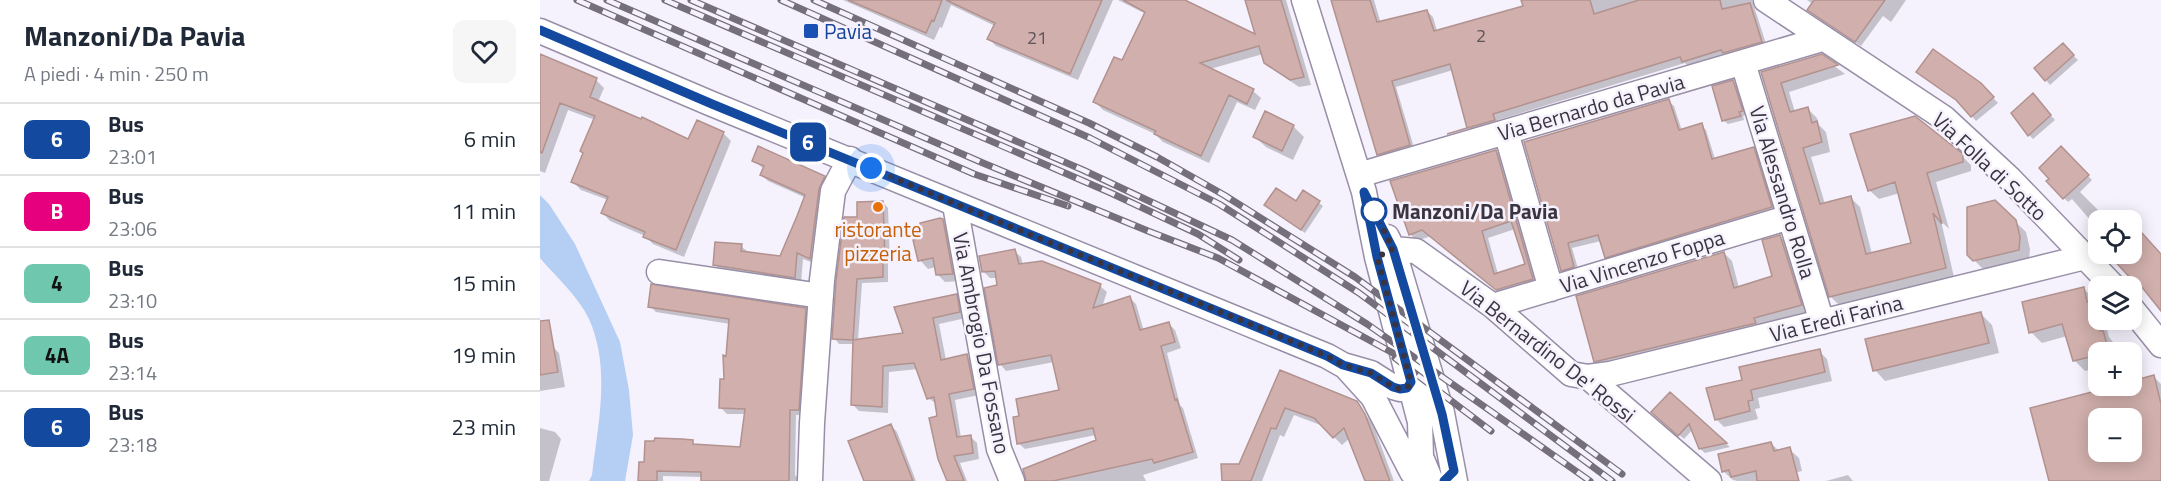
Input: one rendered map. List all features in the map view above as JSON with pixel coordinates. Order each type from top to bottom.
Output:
[{"type":"street","points":[[1304,0],[1385,253],[1437,445],[1451,473]]},
{"type":"street","name":"Via Folla di Sotto","points":[[1766,0],[1944,118],[2010,179],[2103,276]]},
{"type":"street","points":[[540,30],[712,104],[1327,356],[1392,389],[1431,418]]},
{"type":"street","name":"Via Bernardo da Pavia","points":[[1362,183],[1506,132],[1822,39]]},
{"type":"street","name":"Via Alessandro Rolla","points":[[1743,63],[1822,322]]},
{"type":"street","points":[[1506,132],[1551,289]]},
{"type":"street","points":[[810,481],[821,296],[834,191],[850,159]]},
{"type":"street","name":"Via Ambrogio Da Fossano","points":[[956,205],[999,448],[1012,481]]},
{"type":"street","name":"Via Vincenzo Foppa","points":[[1493,306],[1790,217]]},
{"type":"street","name":"Via Bernardino De' Rossi","points":[[1385,253],[1416,251],[1493,306],[1571,374],[1588,377],[1709,481]]},
{"type":"street","points":[[1385,253],[1392,389],[1412,472],[1429,481]]},
{"type":"street","name":"Via Eredi Farina","points":[[1588,377],[1610,374],[2085,257]]},
{"type":"street","points":[[659,272],[821,296]]},
{"type":"street","points":[[2142,321],[2161,345]]},
{"type":"street","points":[[1429,481],[1421,457],[1431,418]]},
{"type":"water","points":[[540,195],[549,204],[575,244],[620,342],[629,390],[633,435],[625,481],[589,481],[592,475],[601,396],[600,357],[589,319],[573,295],[540,258]]},
{"type":"building","points":[[848,0],[942,0],[934,21],[932,20],[926,33]]},
{"type":"building","points":[[946,0],[1102,0],[1070,74],[987,39],[995,23]]},
{"type":"building","points":[[1123,0],[1185,0],[1255,34],[1245,0],[1281,0],[1304,77],[1290,80],[1264,63],[1259,46],[1200,63],[1254,89],[1247,104],[1229,95],[1201,156],[1154,134],[1156,131],[1093,102],[1114,57],[1122,60],[1145,12]]},
{"type":"building","points":[[1331,0],[1370,0],[1377,22],[1427,10],[1434,31],[1523,6],[1521,0],[1590,0],[1594,14],[1639,0],[1720,0],[1722,9],[1750,3],[1762,42],[1723,53],[1721,50],[1682,62],[1680,57],[1493,114],[1495,120],[1447,134],[1467,128],[1450,64],[1392,81],[1410,145],[1377,155]]},
{"type":"building","points":[[1814,0],[1885,0],[1855,42],[1807,10]]},
{"type":"building","points":[[2063,43],[2074,55],[2045,81],[2034,68]]},
{"type":"building","points":[[1933,49],[1981,83],[1994,97],[1971,117],[1956,100],[1916,72]]},
{"type":"building","points":[[540,54],[597,78],[590,97],[641,119],[642,117],[688,139],[697,120],[724,132],[676,250],[643,237],[645,232],[601,213],[608,197],[571,182],[583,153],[580,151],[595,116],[560,103],[542,153],[540,152]]},
{"type":"building","points":[[1822,54],[1838,65],[1781,83],[1790,112],[1808,107],[1812,123],[1817,121],[1822,142],[1803,148],[1820,204],[1851,196],[1866,254],[1911,243],[1895,182],[1868,191],[1850,134],[1915,116],[1963,154],[1963,162],[1927,173],[1942,224],[1933,213],[1946,268],[1829,297],[1761,72]]},
{"type":"building","points":[[1733,80],[1743,111],[1739,112],[1741,116],[1722,121],[1712,86]]},
{"type":"building","points":[[2033,93],[2051,115],[2028,136],[2011,113]]},
{"type":"building","points":[[1669,99],[1679,130],[1702,123],[1712,159],[1754,147],[1772,207],[1605,258],[1598,235],[1568,243],[1574,267],[1561,271],[1524,142]]},
{"type":"building","points":[[1265,111],[1294,125],[1282,151],[1253,137]]},
{"type":"building","points":[[758,146],[825,176],[819,189],[810,259],[797,253],[795,278],[713,265],[715,242],[742,244],[741,251],[780,256],[805,195],[760,175],[764,166],[752,161]]},
{"type":"building","points":[[2061,146],[2089,175],[2063,199],[2046,181],[2049,179],[2039,168]]},
{"type":"building","points":[[1496,150],[1533,279],[1496,290],[1422,230],[1409,235],[1390,181]],"holes":[[[1511,221],[1525,264],[1494,274],[1482,231]]]},
{"type":"building","points":[[1276,188],[1296,201],[1303,190],[1320,201],[1301,230],[1264,205]]},
{"type":"building","points":[[1995,200],[2016,220],[2020,237],[2019,250],[1973,261],[1967,255],[1967,207]]},
{"type":"building","points":[[883,201],[885,258],[883,258],[883,277],[857,279],[853,340],[832,339],[844,217],[857,217],[857,202]]},
{"type":"building","points":[[943,219],[953,274],[936,275],[933,258],[918,261],[913,240],[922,238],[920,223]]},
{"type":"building","points":[[2142,233],[2161,254],[2161,311],[2142,287],[2142,276],[2128,276],[2117,264],[2142,264]]},
{"type":"building","points":[[1780,235],[1802,305],[1754,318],[1756,323],[1594,362],[1576,296],[1724,252],[1734,288],[1772,276],[1762,240]]},
{"type":"building","points":[[1015,249],[1019,264],[1042,261],[1101,284],[1093,308],[1130,296],[1140,330],[1169,322],[1175,342],[1161,346],[1175,400],[1177,399],[1193,452],[1154,463],[1152,459],[1053,481],[1026,481],[1023,469],[1096,440],[1093,428],[1017,444],[1013,417],[1019,416],[1016,399],[1059,390],[1051,355],[998,365],[984,288],[997,285],[995,271],[982,272],[979,256]]},
{"type":"building","points":[[651,284],[806,308],[799,410],[790,410],[789,481],[701,481],[701,472],[657,471],[657,481],[638,481],[639,462],[644,462],[645,441],[654,441],[655,438],[682,439],[693,440],[693,444],[740,447],[745,409],[719,408],[720,379],[724,379],[723,355],[726,356],[729,319],[648,307]]},
{"type":"building","points":[[2084,287],[2088,302],[2088,330],[2103,330],[2106,342],[2088,342],[2088,357],[2073,361],[2062,324],[2029,333],[2022,302]]},
{"type":"building","points":[[957,294],[960,312],[933,318],[941,360],[967,354],[974,389],[949,394],[957,437],[971,435],[973,453],[954,456],[964,481],[947,481],[938,459],[929,418],[937,416],[934,397],[927,399],[914,363],[883,366],[882,407],[851,405],[853,340],[903,333],[894,307]]},
{"type":"building","points":[[1981,312],[1989,343],[1873,371],[1865,339]]},
{"type":"building","points":[[549,320],[558,372],[540,375],[540,321]]},
{"type":"building","points":[[1820,349],[1825,372],[1751,390],[1753,400],[1748,401],[1750,411],[1715,420],[1706,388],[1742,380],[1739,367]]},
{"type":"building","points":[[1280,370],[1357,401],[1365,414],[1390,481],[1365,481],[1344,428],[1333,438],[1314,418],[1285,408],[1276,429],[1271,428],[1251,481],[1222,481],[1221,464],[1239,464]]},
{"type":"building","points":[[2154,375],[2161,404],[2161,481],[2049,481],[2030,408],[2088,393],[2088,396],[2142,396],[2142,378]]},
{"type":"building","points":[[1670,392],[1727,443],[1699,449],[1689,424],[1678,436],[1651,412]]},
{"type":"building","points":[[891,424],[913,481],[864,481],[848,441]]},
{"type":"building","points":[[1771,442],[1774,451],[1790,447],[1799,481],[1757,481],[1756,471],[1731,477],[1729,470],[1722,472],[1718,454]]},
{"type":"railway","points":[[577,0],[974,174],[1068,206]]},
{"type":"railway","points":[[607,0],[983,163],[1218,258],[1404,359]]},
{"type":"railway","points":[[665,0],[1111,193],[1198,234],[1239,260]]},
{"type":"railway","points":[[691,0],[1083,170],[1232,240],[1367,324],[1590,481]]},
{"type":"railway","points":[[781,0],[1090,138],[1219,204],[1359,293],[1612,481]]},
{"type":"railway","points":[[814,0],[1089,123],[1157,157],[1224,195],[1355,277],[1622,474]]},
{"type":"railway","points":[[1395,358],[1491,431]]},
{"type":"bus line","name":"6","points":[[540,30],[956,205],[1189,298],[1327,356],[1343,365],[1371,373],[1393,387],[1407,388],[1411,382],[1377,257],[1364,192],[1393,249],[1442,414],[1454,471],[1444,481]]},
{"type":"place","name":"Pavia","points":[[811,31]]},
{"type":"place","name":"ristorante pizzeria","points":[[878,207]]},
{"type":"place","name":"Manzoni/Da Pavia","points":[[1374,211]]},
{"type":"route","points":[[871,168],[956,205],[1189,298],[1327,356],[1343,365],[1371,373],[1393,387],[1407,388],[1411,382],[1377,257],[1393,249],[1374,211]]}]
